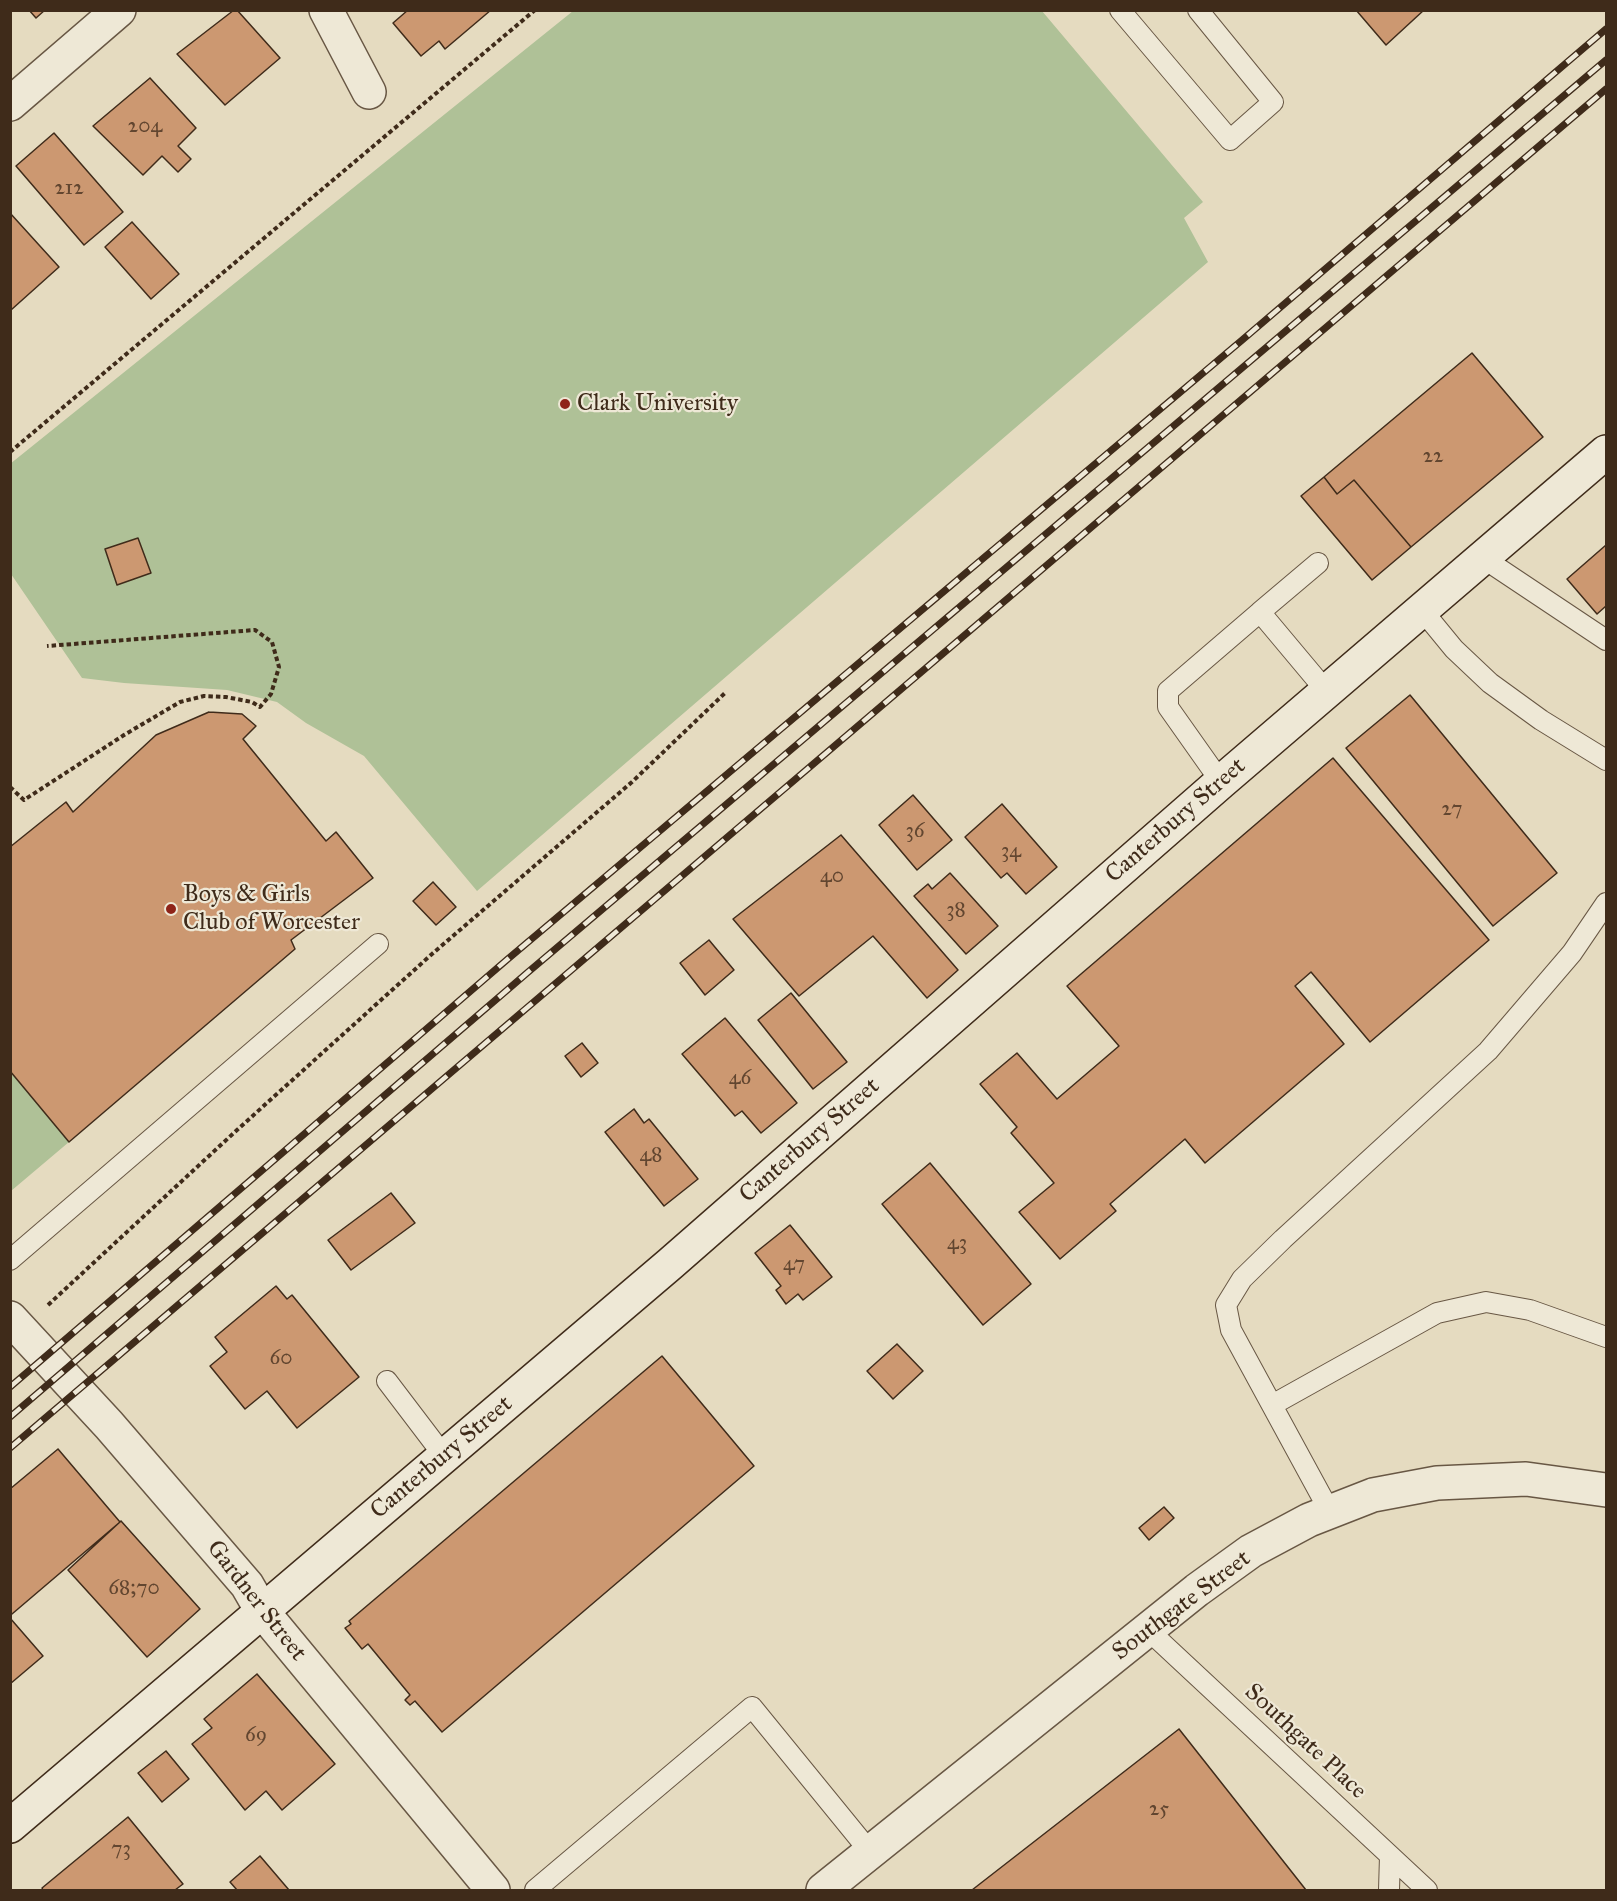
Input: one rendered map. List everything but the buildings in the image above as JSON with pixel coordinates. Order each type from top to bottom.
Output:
[{"type":"street","points":[[10,104],[119,10]]},
{"type":"street","points":[[326,10],[369,92]]},
{"type":"street","name":"Canterbury Street","points":[[10,1826],[679,1256],[1221,782],[1606,452]]},
{"type":"street","name":"Gardner Street","points":[[16,1324],[109,1425],[247,1585],[262,1611],[493,1890]]},
{"type":"street","name":"Southgate Street","points":[[824,1890],[1197,1590],[1251,1551],[1308,1520],[1373,1495],[1437,1482],[1526,1479],[1606,1490]]},
{"type":"lane","points":[[1124,12],[1230,140],[1273,102],[1198,10]]},
{"type":"lane","points":[[1483,558],[1606,640]]},
{"type":"lane","points":[[1221,782],[1168,707],[1168,691],[1318,563]]},
{"type":"lane","points":[[1422,610],[1454,649],[1490,683],[1541,720],[1606,760]]},
{"type":"lane","points":[[1260,612],[1326,692]]},
{"type":"lane","points":[[1330,1512],[1231,1330],[1226,1305],[1242,1279],[1283,1239],[1488,1051],[1572,953],[1606,903]]},
{"type":"lane","points":[[10,1260],[378,944]]},
{"type":"lane","points":[[1272,1406],[1437,1313],[1486,1302],[1530,1310],[1606,1337]]},
{"type":"lane","points":[[387,1381],[444,1456]]},
{"type":"lane","name":"Southgate Place","points":[[1148,1630],[1427,1890]]},
{"type":"lane","points":[[535,1890],[752,1707],[871,1853]]},
{"type":"lane","points":[[1389,1890],[1390,1856]]},
{"type":"path","points":[[10,452],[535,10]]},
{"type":"path","points":[[10,788],[24,800],[124,735],[180,702],[204,696],[226,697],[252,702],[260,707],[271,694],[279,667],[272,642],[255,630],[47,645]]},
{"type":"path","points":[[16,1324],[237,1130],[432,954],[632,782],[725,693]]},
{"type":"green space","name":"Clark University","points":[[573,11],[1042,11],[1203,202],[1184,218],[1208,262],[477,891],[364,756],[306,723],[277,702],[227,690],[82,678],[11,574],[10,464]]},
{"type":"green space","points":[[10,1071],[69,1142],[11,1191],[10,1191]]},
{"type":"railway","points":[[10,1387],[509,958],[1241,341],[1606,29]]},
{"type":"railway","points":[[10,1417],[527,973],[1606,60]]},
{"type":"railway","points":[[10,1448],[1606,89]]},
{"type":"place","name":"Clark University","points":[[565,404]]},
{"type":"place","name":"Boys & Girls Club of Worcester","points":[[171,909]]}]
